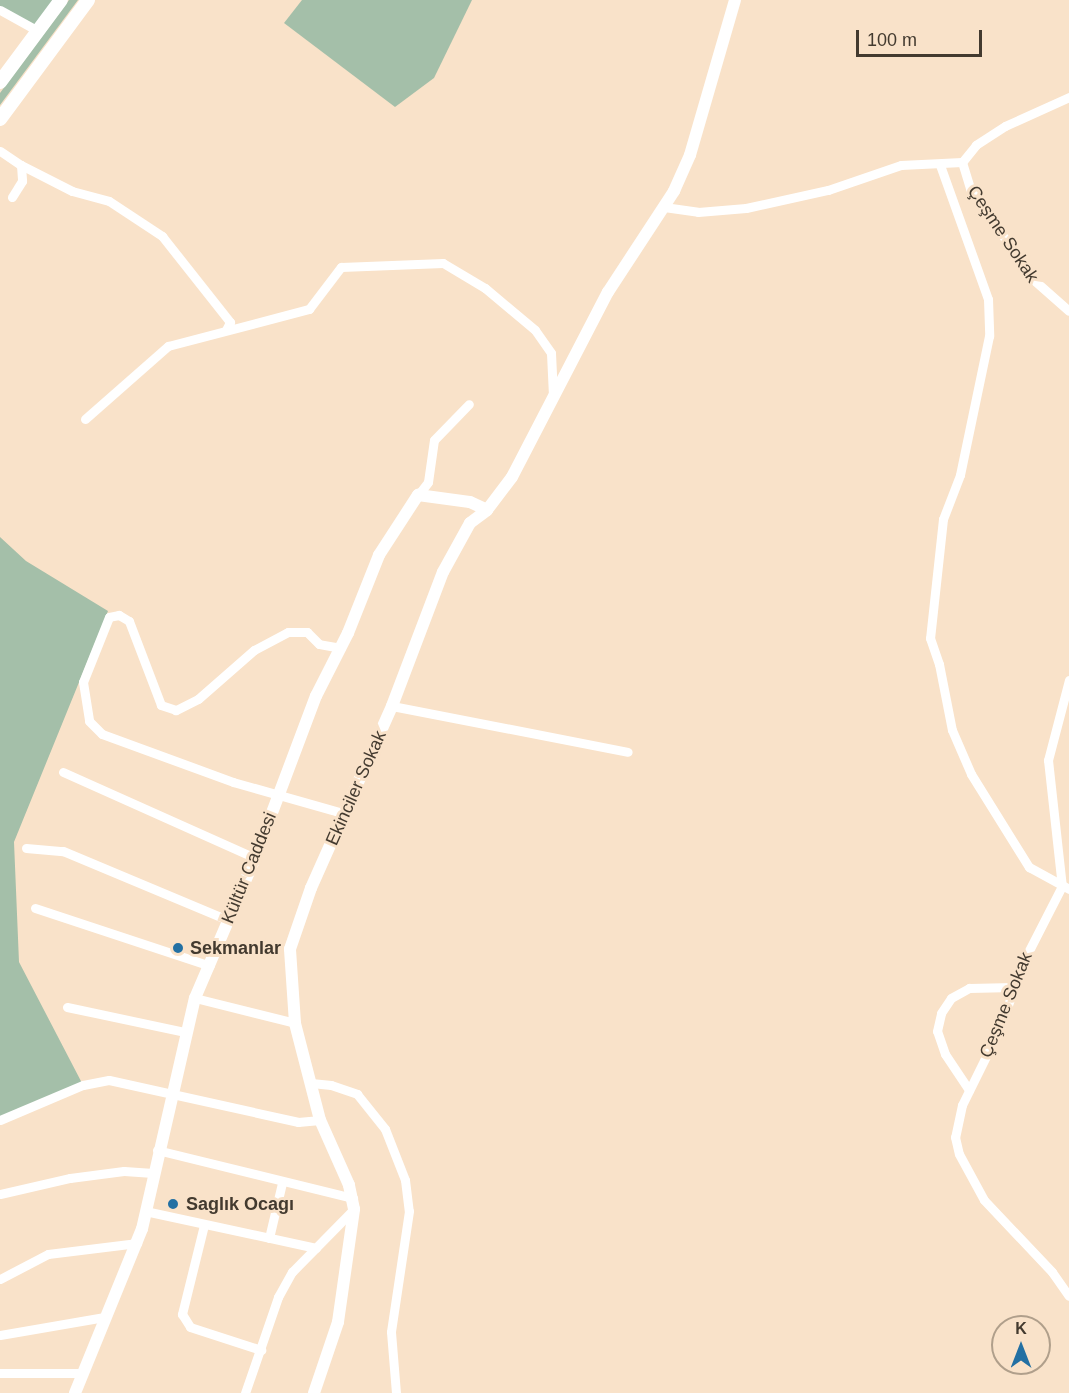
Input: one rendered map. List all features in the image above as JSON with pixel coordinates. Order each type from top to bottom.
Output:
[{"type":"main road","points":[[0,82],[61,0]]},
{"type":"main road","points":[[0,119],[88,0]]},
{"type":"street","name":"Ekinciler Sokak","points":[[353,1204],[320,1120],[295,1023],[290,949],[311,888],[346,814],[392,706],[443,572],[470,523],[487,510],[512,477],[608,292],[664,207],[690,155],[735,0]]},
{"type":"street","points":[[0,10],[38,31]]},
{"type":"street","name":"Çeşme Sokak","points":[[1069,97],[1005,126],[976,145],[962,162],[971,191],[1035,281],[1069,311]]},
{"type":"street","points":[[0,151],[21,165],[72,191],[109,201],[162,236],[230,322],[226,330]]},
{"type":"street","points":[[664,207],[698,212],[757,206],[828,190],[901,165],[940,165],[962,162]]},
{"type":"street","points":[[12,197],[22,181],[21,165]]},
{"type":"street","points":[[940,165],[988,298],[989,336],[960,475],[943,519],[930,638],[962,758],[1029,867],[1065,888]]},
{"type":"street","points":[[85,419],[168,346],[309,309],[341,267],[443,263],[485,288],[535,330],[551,353],[554,398]]},
{"type":"street","points":[[469,404],[434,440],[428,482],[418,495],[470,502],[487,510]]},
{"type":"street","name":"Kültür Caddesi","points":[[75,1393],[104,1317],[137,1243],[157,1150],[195,998],[255,858],[316,696],[341,648],[379,555],[418,495]]},
{"type":"street","points":[[341,648],[319,644],[307,632],[288,632],[254,650],[198,699],[176,710],[161,705],[154,693],[129,621],[119,615],[109,617],[101,632],[83,682],[88,721],[102,734],[233,782],[346,814]]},
{"type":"street","points":[[1065,888],[1048,760],[1069,680]]},
{"type":"street","points":[[392,706],[628,752]]},
{"type":"street","points":[[63,772],[255,858]]},
{"type":"street","points":[[26,848],[63,851],[228,920]]},
{"type":"street","name":"Çeşme Sokak","points":[[1065,888],[1031,945],[1001,1026],[955,1124],[955,1137],[973,1185],[1069,1296]]},
{"type":"street","points":[[35,908],[210,966]]},
{"type":"street","points":[[969,1090],[941,1043],[937,1026],[940,1013],[951,998],[969,988],[1014,987]]},
{"type":"street","points":[[195,998],[295,1023]]},
{"type":"street","points":[[67,1007],[185,1032]]},
{"type":"street","points":[[0,1120],[83,1085],[109,1080],[298,1122],[320,1120]]},
{"type":"street","points":[[311,1083],[331,1085],[357,1094],[385,1129],[405,1180],[409,1211],[391,1332],[396,1393]]},
{"type":"street","points":[[157,1150],[353,1204]]},
{"type":"street","points":[[0,1194],[92,1175],[124,1171],[153,1173]]},
{"type":"street","points":[[269,1238],[282,1183]]},
{"type":"street","points":[[245,1393],[278,1297],[292,1272],[316,1248],[353,1204]]},
{"type":"street","points":[[314,1393],[338,1322],[353,1204]]},
{"type":"street","points":[[145,1211],[316,1248]]},
{"type":"street","points":[[204,1225],[182,1314],[189,1327],[261,1350]]},
{"type":"street","points":[[0,1279],[48,1254],[137,1243]]},
{"type":"street","points":[[0,1335],[104,1317]]},
{"type":"street","points":[[0,1373],[83,1373]]},
{"type":"green space","points":[[0,0],[62,0],[38,31],[0,13]]},
{"type":"green space","points":[[69,0],[78,0],[0,105],[0,93]]},
{"type":"green space","points":[[302,0],[472,0],[434,78],[395,107],[284,23]]},
{"type":"green space","points":[[0,537],[26,561],[108,611],[14,842],[19,962],[83,1085],[0,1121]]},
{"type":"place","name":"Sekmanlar","points":[[178,948]]},
{"type":"place","name":"Saglık Ocagı","points":[[173,1204]]}]
